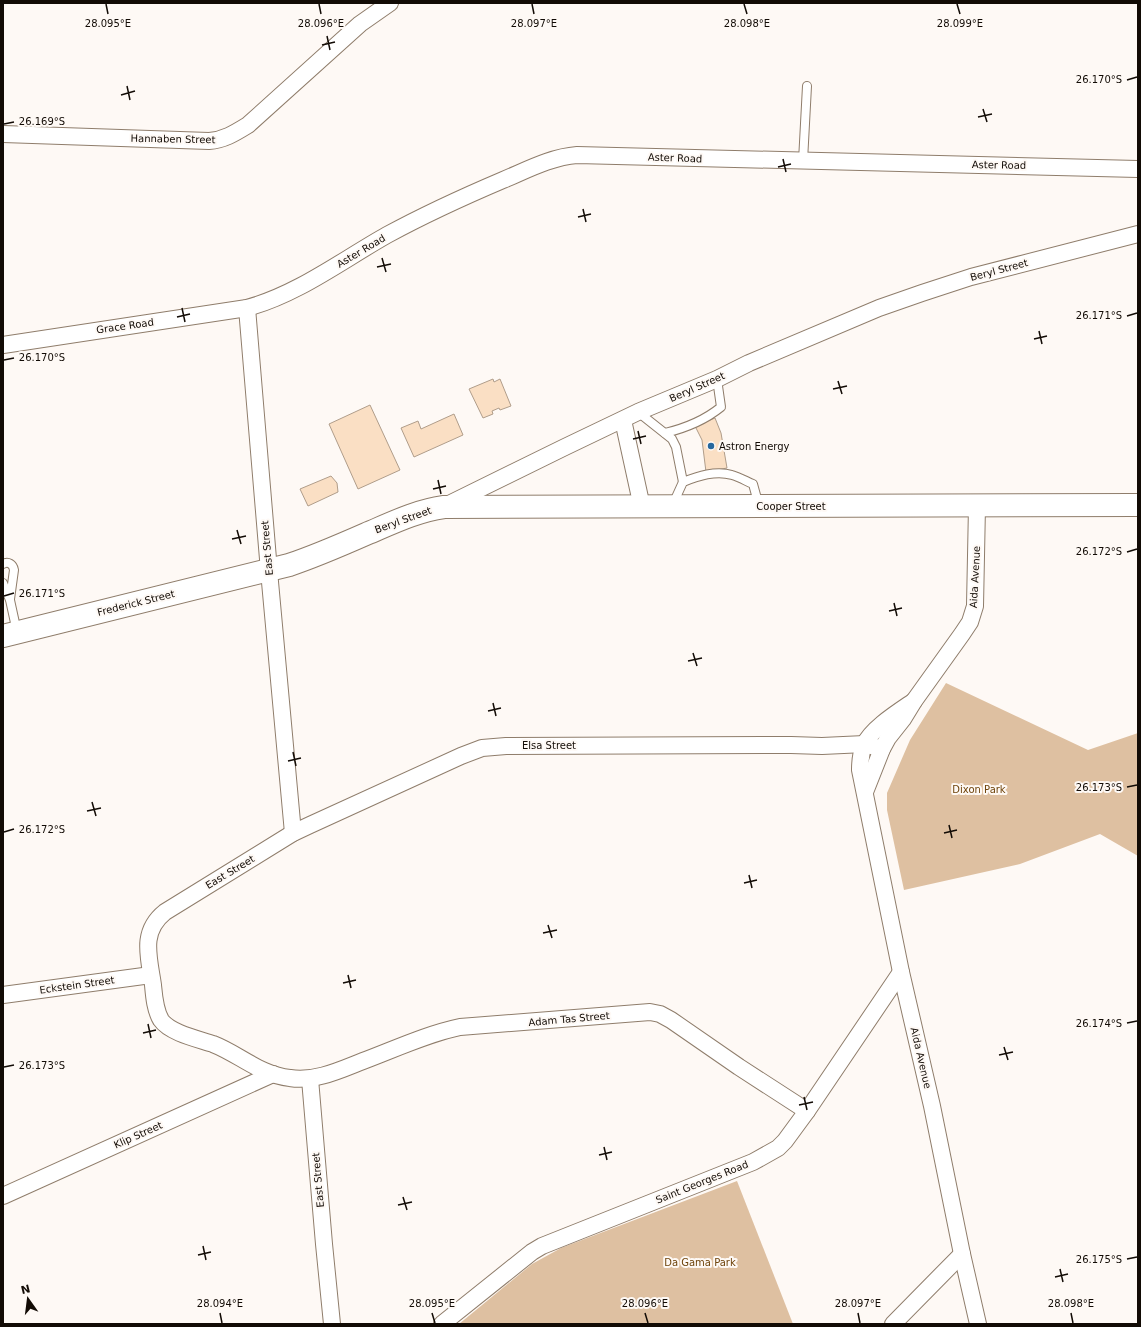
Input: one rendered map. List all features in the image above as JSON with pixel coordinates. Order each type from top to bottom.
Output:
[{"type":"main road","name":"Cooper Street","points":[[444,507],[1138,505]]},
{"type":"main road","name":"Beryl Street","points":[[269,571],[319,555],[411,515],[444,507]]},
{"type":"main road","name":"Frederick Street","points":[[10,634],[269,571]]},
{"type":"street","name":"Hannaben Street","points":[[3,134],[209,141],[227,137],[248,125],[360,24],[390,3]]},
{"type":"street","name":"Aster Road","points":[[247,308],[274,300],[309,282],[388,235],[458,199],[545,162],[564,156],[577,155],[1138,168]]},
{"type":"street","name":"Beryl Street","points":[[444,507],[638,412],[880,308],[972,277],[1138,234]]},
{"type":"street","name":"Grace Road","points":[[3,345],[247,308]]},
{"type":"street","name":"East Street","points":[[247,308],[293,833],[158,917],[149,932],[148,938],[156,1006],[164,1023],[174,1030],[225,1049],[255,1067],[273,1074],[290,1078],[310,1079],[332,1324]]},
{"type":"street","points":[[623,420],[642,506]]},
{"type":"street","name":"Aida Avenue","points":[[865,792],[888,738],[903,719],[970,622],[975,606],[977,506]]},
{"type":"street","name":"Aida Avenue","points":[[914,701],[874,732],[865,744],[860,760],[860,770],[901,972],[932,1106],[962,1254],[978,1324]]},
{"type":"street","name":"Elsa Street","points":[[293,833],[325,817],[461,756],[490,746],[822,746],[865,744],[880,756]]},
{"type":"street","name":"Elsa Street","points":[[822,746],[860,760],[880,756]]},
{"type":"street","name":"Saint Georges Road","points":[[442,1324],[532,1252],[542,1246],[766,1156],[778,1148],[807,1111],[901,972]]},
{"type":"street","name":"Eckstein Street","points":[[3,995],[152,975]]},
{"type":"street","name":"Adam Tas Street","points":[[310,1079],[332,1073],[421,1039],[460,1027],[650,1012],[660,1014],[671,1020],[739,1067],[807,1111]]},
{"type":"street","name":"Klip Street","points":[[3,1196],[273,1074]]},
{"type":"street","points":[[893,1324],[962,1254]]},
{"type":"lane","points":[[803,161],[807,86]]},
{"type":"lane","points":[[665,433],[678,430],[701,420],[721,407],[717,379]]},
{"type":"lane","points":[[638,412],[672,439],[676,447],[683,482],[672,507]]},
{"type":"lane","points":[[683,482],[698,476],[718,473],[732,475],[753,484],[759,506]]},
{"type":"lane","points":[[3,564],[10,563],[14,570],[10,600],[10,634]]},
{"type":"lane","points":[[3,583],[10,600]]},
{"type":"green space","name":"Dixon Park","points":[[946,683],[1088,750],[1138,733],[1138,856],[1100,834],[1020,864],[904,890],[887,810],[887,793],[910,740]]},
{"type":"green space","name":"Da Gama Park","points":[[737,1181],[793,1324],[459,1324],[532,1264],[561,1248]]},
{"type":"building","points":[[493,379],[494,382],[500,379],[511,406],[492,411],[493,414],[483,418],[469,389]]},
{"type":"building","points":[[370,405],[400,470],[358,489],[329,424]]},
{"type":"building","points":[[454,414],[463,435],[414,457],[401,428],[418,421],[421,429]]},
{"type":"building","points":[[715,418],[721,433],[727,468],[706,472],[702,440],[695,426]]},
{"type":"building","points":[[331,476],[337,483],[338,492],[308,506],[300,489]]},
{"type":"place","name":"Astron Energy","points":[[711,446]]}]
